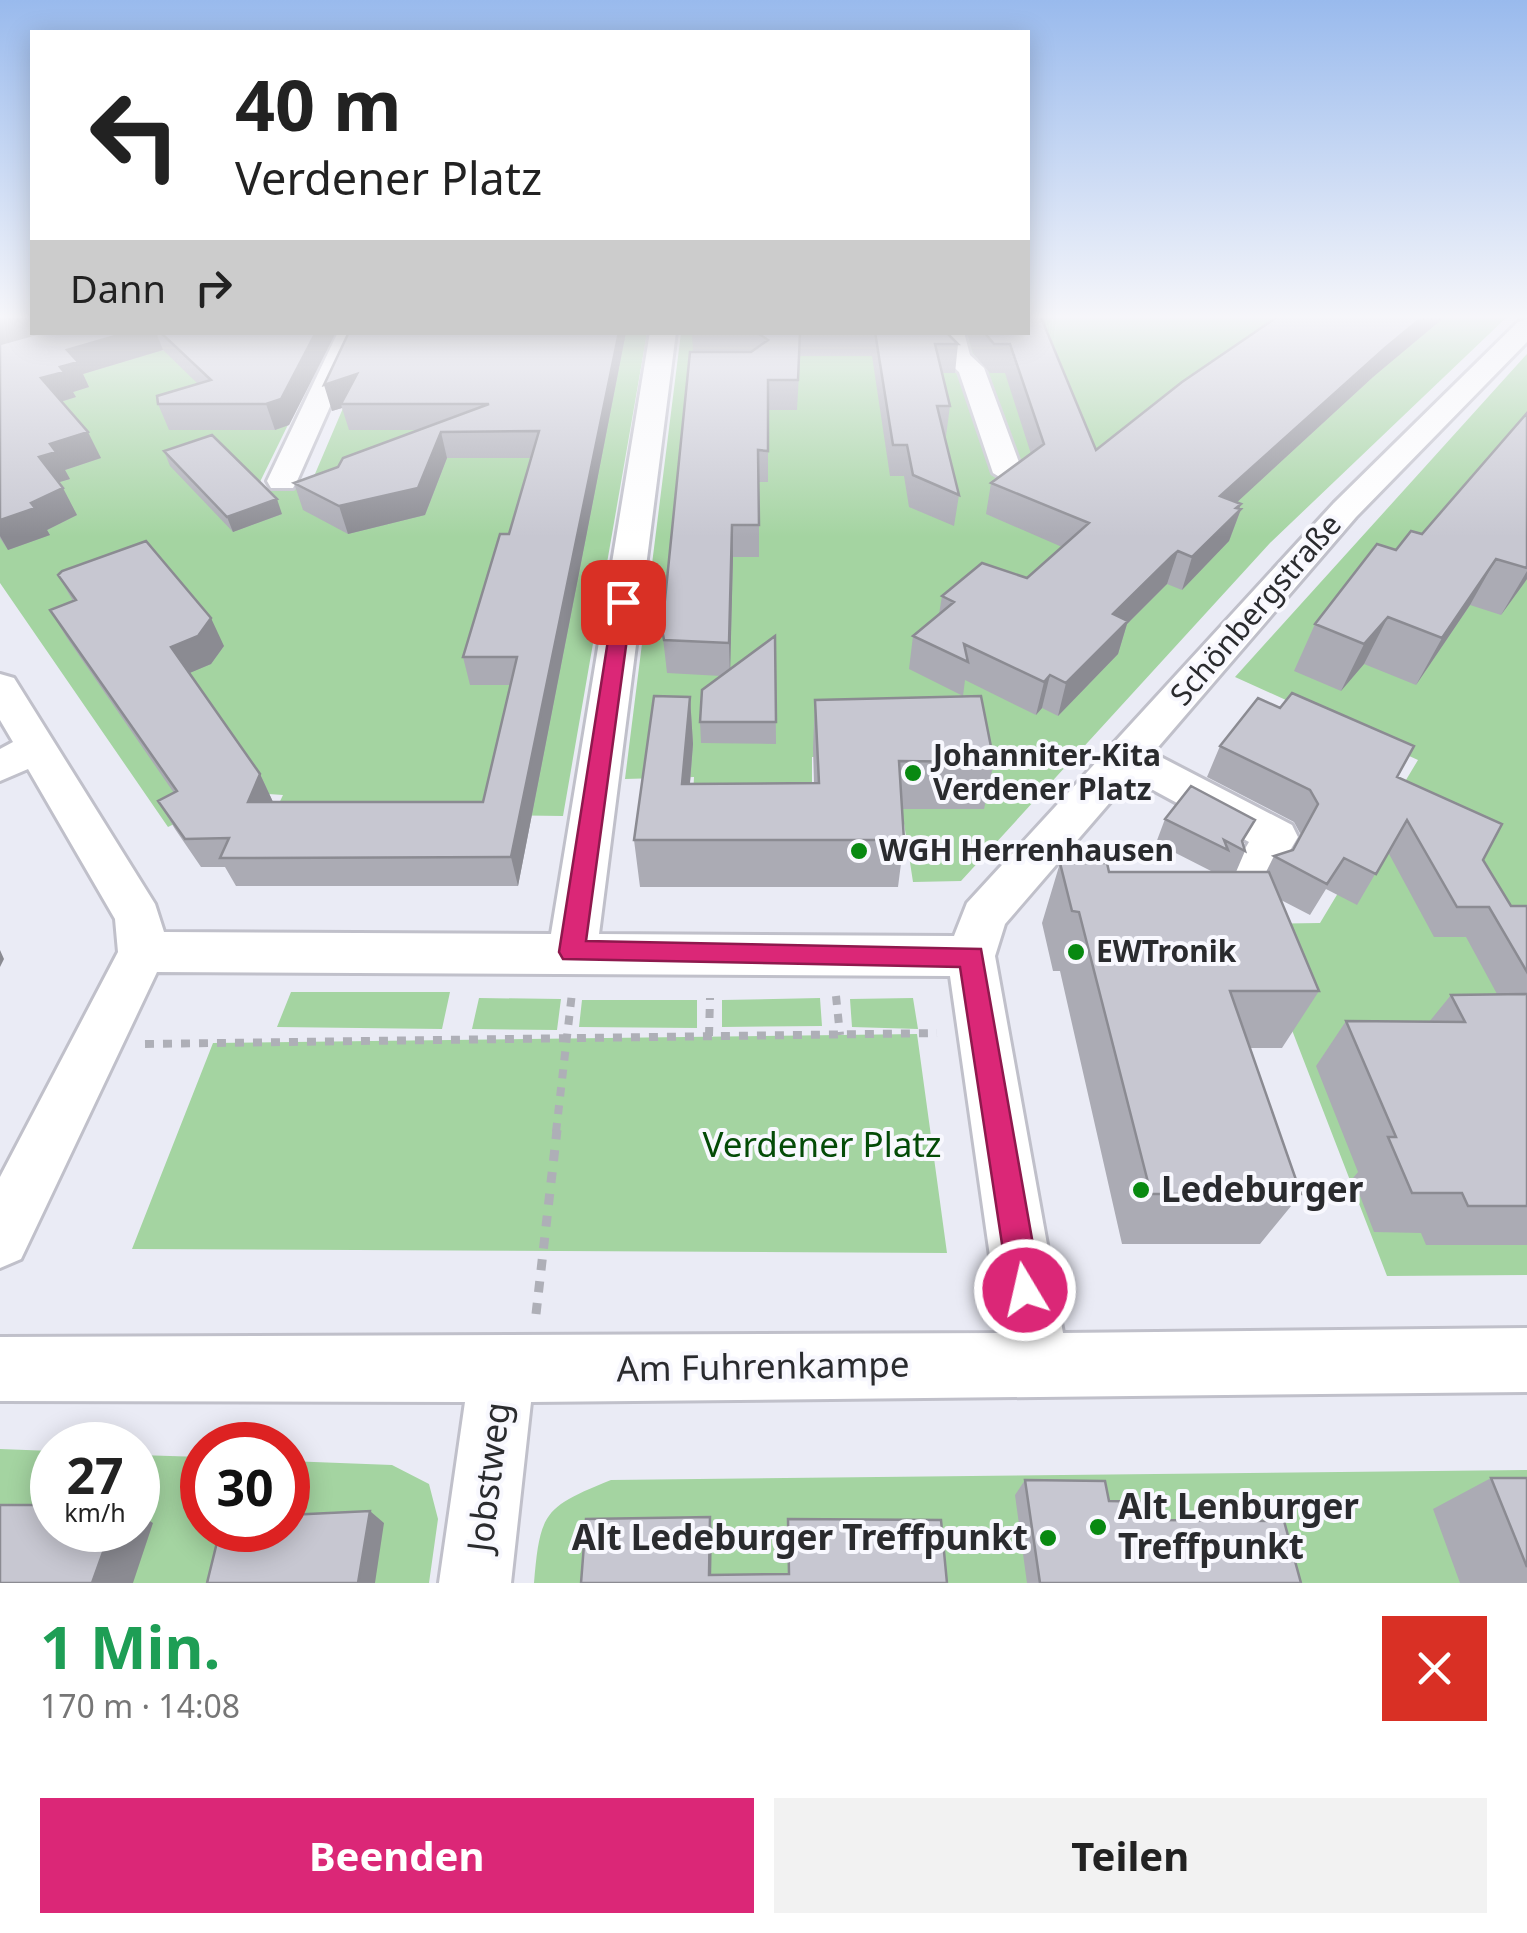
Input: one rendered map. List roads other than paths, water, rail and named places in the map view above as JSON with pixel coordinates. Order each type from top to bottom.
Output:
[{"type":"street","points":[[282,482],[325,389]]},
{"type":"street","points":[[574,952],[671,389]]},
{"type":"street","points":[[978,389],[1008,473]]},
{"type":"street","name":"Schönbergstraße","points":[[972,956],[984,916],[1345,510],[1465,389]]},
{"type":"street","points":[[0,687],[18,757],[138,917],[142,952],[0,1238]]},
{"type":"street","points":[[1126,757],[1276,837],[1257,866]]},
{"type":"street","points":[[142,952],[972,956],[1037,1363]]},
{"type":"street","name":"Am Fuhrenkampe","points":[[0,1368],[516,1370],[1527,1360]]},
{"type":"street","name":"Jobstweg","points":[[475,1583],[516,1370]]},
{"type":"place","name":"Johanniter-Kita Verdener Platz","points":[[913,773]]},
{"type":"place","name":"WGH Herrenhausen","points":[[859,851]]},
{"type":"place","name":"EWTronik","points":[[1076,952]]},
{"type":"place","name":"Ledeburger","points":[[1141,1190]]},
{"type":"place","name":"Alt Lenburger Treffpunkt","points":[[1098,1527]]},
{"type":"place","name":"Alt Ledeburger Treffpunkt","points":[[1048,1538]]},
{"type":"park label","name":"Verdener Platz","points":[[822,1145]]}]
